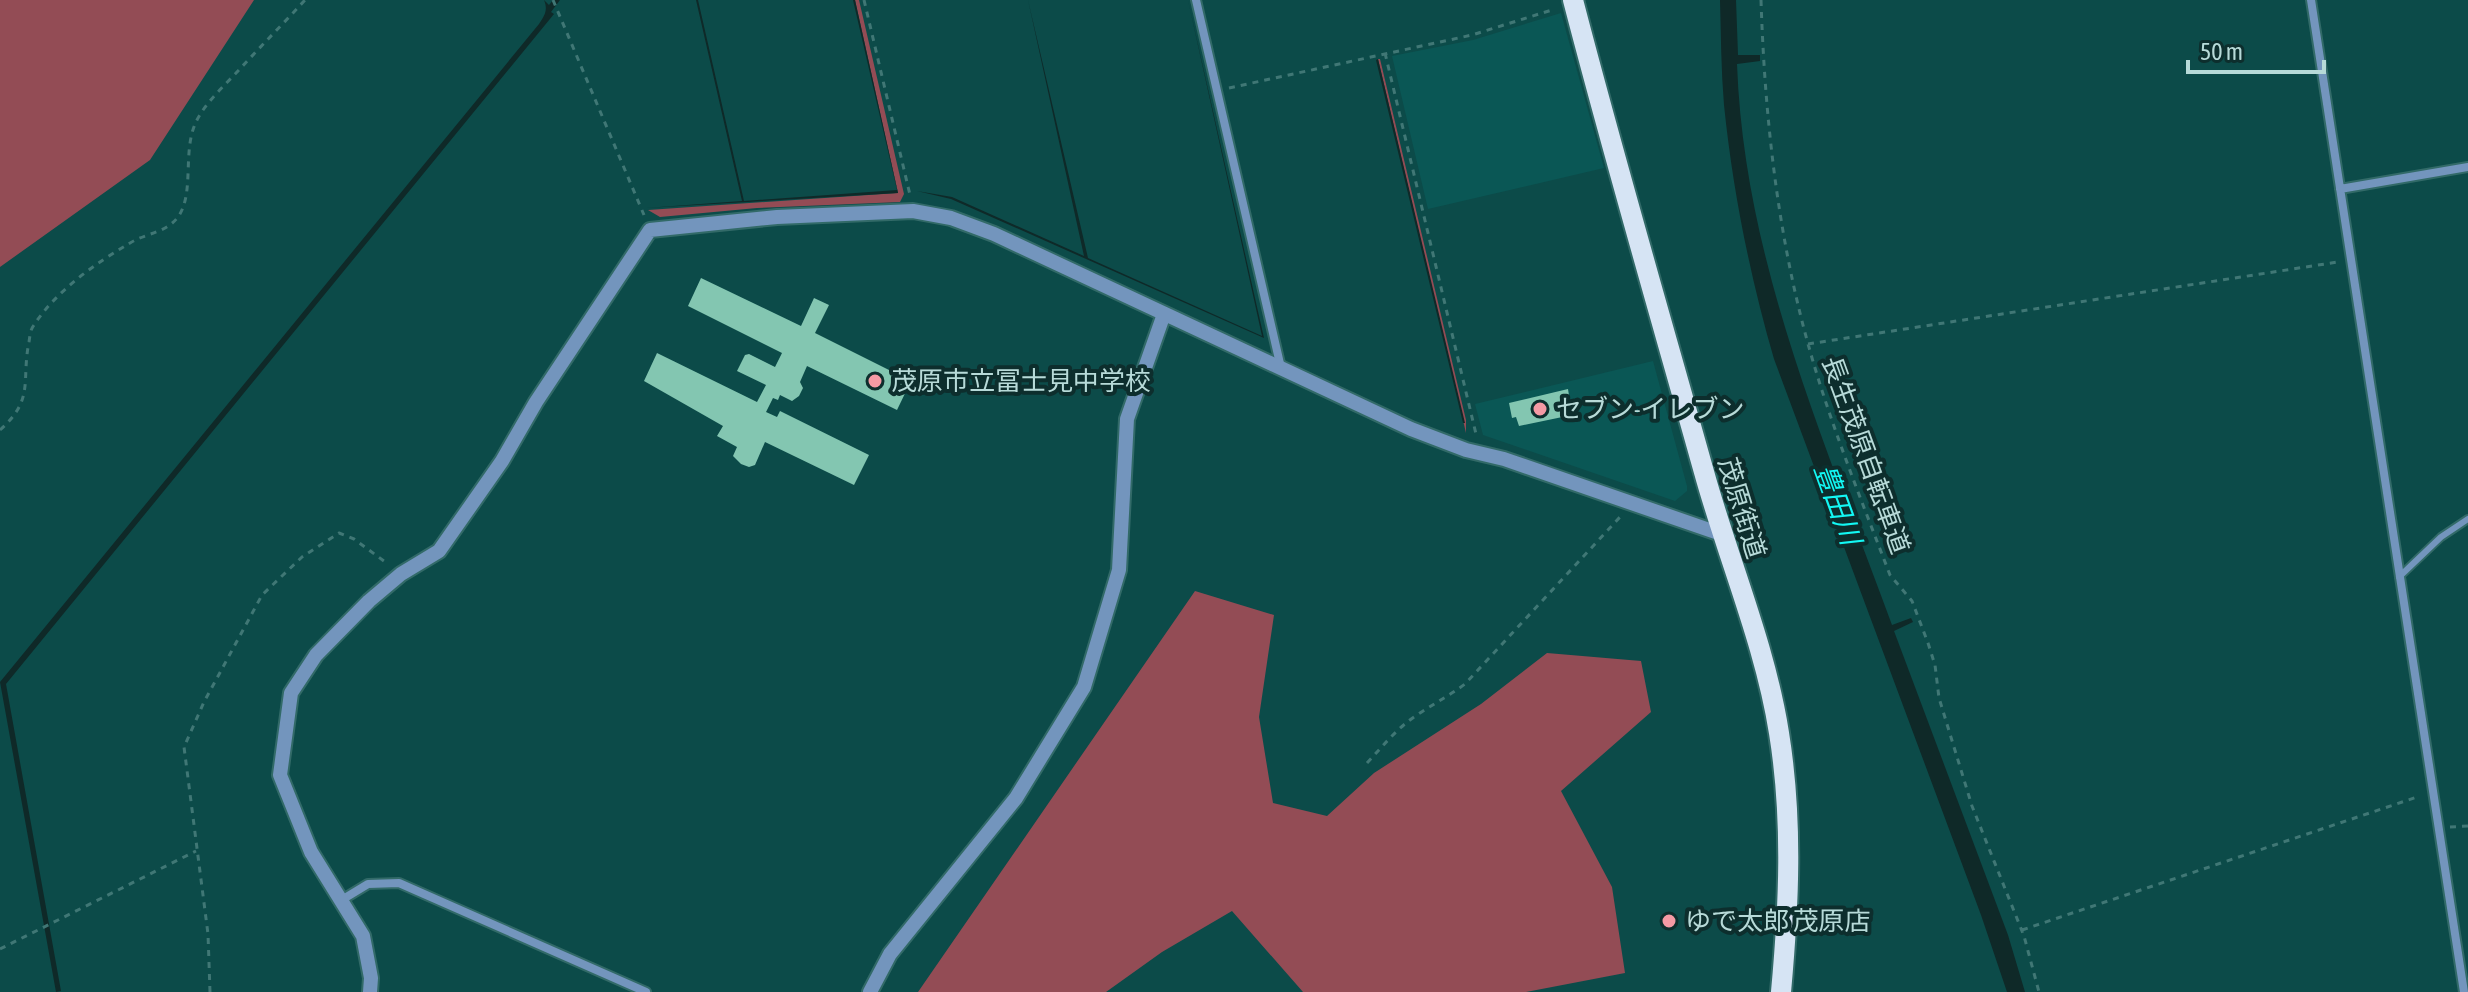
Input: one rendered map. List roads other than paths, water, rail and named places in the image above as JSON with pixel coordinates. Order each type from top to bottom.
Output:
[{"type":"main road","name":"茂原街道","points":[[1574,1],[1721,534],[1758,643],[1779,732],[1789,826],[1788,910],[1781,992]]},
{"type":"street","points":[[1196,0],[1281,368]]},
{"type":"street","points":[[2311,0],[2464,992]]},
{"type":"street","points":[[2340,189],[2468,167]]},
{"type":"street","points":[[370,992],[371,978],[363,936],[311,852],[280,775],[291,693],[316,655],[401,574],[439,551],[502,461],[536,402],[650,230],[777,217],[913,211],[951,218],[994,234],[1411,429],[1721,534]]},
{"type":"street","points":[[870,992],[890,954],[1016,798],[1084,687],[1119,570],[1127,419],[1164,314]]},
{"type":"street","points":[[340,901],[368,884],[399,883],[640,991]]},
{"type":"lane","points":[[2399,577],[2441,537],[2468,519]]},
{"type":"water","points":[[544,0],[549,5],[553,0],[560,0],[551,12],[554,14],[6,684],[61,991],[56,992],[0,682],[539,24],[545,12]]},
{"type":"water","points":[[696,0],[744,201],[897,190],[853,0],[898,193],[646,208],[742,201]]},
{"type":"water","points":[[1028,0],[1088,258],[1262,336],[1188,0],[1264,338],[951,199],[917,191],[952,197],[1084,256]]},
{"type":"water","name":"豊田川","points":[[1720,0],[1736,0],[1738,55],[1760,55],[1760,61],[1737,64],[1743,137],[1771,280],[1792,350],[1892,625],[1911,618],[1913,622],[1894,631],[2008,935],[2025,992],[2007,992],[1774,359],[1757,297],[1732,170],[1723,92]]},
{"type":"water","points":[[1378,59],[1465,423],[1376,60]]},
{"type":"place","name":"茂原市立冨士見中学校","points":[[875,381]]},
{"type":"place","name":"セブン-イレブン","points":[[1540,409]]},
{"type":"place","name":"ゆで太郎 茂原店","points":[[1669,921]]}]
